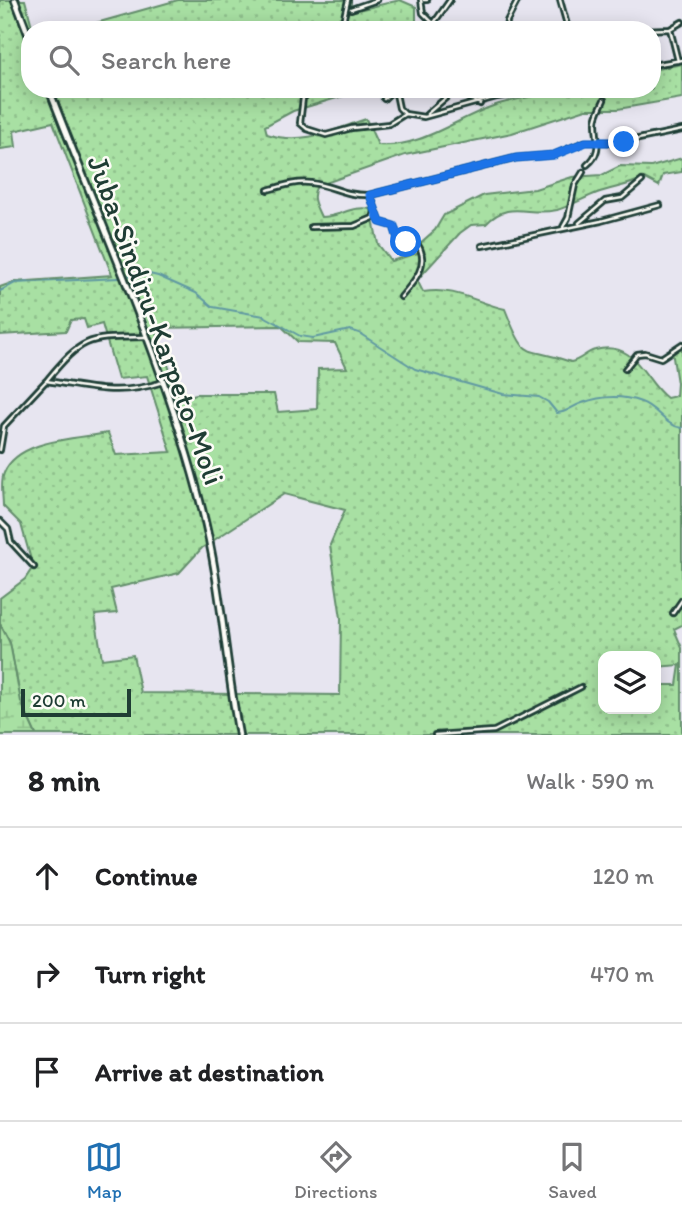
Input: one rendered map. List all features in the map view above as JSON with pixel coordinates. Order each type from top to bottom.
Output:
[{"type":"main road","points":[[15,0],[23,21]]},
{"type":"main road","name":"Juba-Sindiru-Karpeto-Moli","points":[[52,98],[163,382],[202,510],[239,735]]},
{"type":"street","points":[[343,21],[348,0]]},
{"type":"street","points":[[351,9],[377,0]]},
{"type":"street","points":[[424,0],[424,13],[431,21]]},
{"type":"street","points":[[433,21],[450,0]]},
{"type":"street","points":[[507,21],[518,0]]},
{"type":"street","points":[[560,0],[566,21]]},
{"type":"street","points":[[661,29],[670,29],[682,22]]},
{"type":"street","points":[[661,63],[680,60],[670,29]]},
{"type":"street","points":[[303,98],[300,123],[312,131],[326,135],[352,128],[389,124],[405,114]]},
{"type":"street","points":[[396,98],[399,108],[405,114],[415,117],[480,104],[495,98]]},
{"type":"street","points":[[427,114],[445,98]]},
{"type":"street","points":[[469,98],[480,104]]},
{"type":"street","points":[[587,165],[594,160],[600,142],[596,122],[604,100]]},
{"type":"street","points":[[268,190],[292,183],[313,183],[350,196],[370,195],[516,158],[554,155],[586,142],[624,142],[682,130]]},
{"type":"street","points":[[563,228],[568,218],[575,185],[583,172]]},
{"type":"street","points":[[579,223],[605,201],[622,198],[642,181]]},
{"type":"street","points":[[370,195],[380,222],[394,226],[398,239],[418,245],[424,254],[424,263],[401,297]]},
{"type":"street","points":[[482,246],[579,223],[601,221],[660,205]]},
{"type":"street","points":[[311,227],[354,226],[373,218],[375,212]]},
{"type":"street","points":[[0,450],[4,426],[62,361],[87,340],[145,337]]},
{"type":"street","points":[[625,369],[637,354],[645,353],[661,358],[682,344]]},
{"type":"street","points":[[46,381],[71,383],[101,392],[140,390],[163,382]]},
{"type":"street","points":[[0,521],[8,529],[11,542],[34,567]]},
{"type":"street","points":[[673,613],[682,600]]},
{"type":"street","points":[[435,735],[494,731],[581,687]]},
{"type":"green space","points":[[0,0],[25,0],[31,21],[21,21],[21,98],[337,98],[293,111],[265,126],[267,134],[280,137],[317,135],[366,119],[378,145],[394,145],[425,137],[484,109],[524,98],[661,98],[661,68],[682,64],[682,98],[618,109],[586,109],[512,133],[405,155],[317,186],[314,198],[321,217],[371,209],[378,244],[391,261],[418,253],[417,246],[435,230],[444,215],[484,195],[535,189],[572,177],[602,175],[620,166],[651,167],[682,158],[682,172],[663,175],[659,186],[644,178],[597,193],[557,210],[511,210],[503,212],[486,224],[471,225],[460,233],[417,280],[423,292],[456,293],[505,309],[518,338],[528,350],[571,362],[595,350],[609,348],[621,351],[638,364],[667,398],[676,396],[677,383],[672,351],[682,344],[682,625],[674,629],[682,648],[682,735],[36,735],[21,702],[10,643],[0,624],[0,598],[25,579],[33,567],[21,524],[3,506],[4,473],[11,462],[35,447],[49,442],[108,433],[116,455],[171,452],[147,376],[118,379],[102,324],[87,328],[84,319],[71,320],[66,331],[0,335],[0,287],[14,282],[112,275],[53,122],[14,131],[16,147],[0,149]],"holes":[[[281,326],[298,342],[335,343],[347,368],[318,369],[317,409],[278,412],[274,394],[196,394],[180,399],[155,328]],[[284,494],[345,510],[330,545],[341,618],[340,695],[141,693],[133,655],[102,659],[95,615],[117,613],[111,589],[179,573],[202,548]]]},
{"type":"green space","points":[[178,0],[351,0],[350,12],[400,0],[416,7],[416,21],[103,21]]},
{"type":"green space","points":[[0,624],[10,643],[21,702],[36,735],[0,735]]},
{"type":"waterway","points":[[126,276],[145,273],[158,276],[196,293],[213,307],[264,316],[300,336],[313,338],[350,330],[415,369],[503,394],[539,397],[548,402],[557,413],[597,399],[626,398],[647,404],[671,424],[682,428]]},
{"type":"waterway","points":[[0,291],[15,283],[119,278]]},
{"type":"route","points":[[406,242],[398,239],[394,226],[380,222],[370,195],[422,184],[516,158],[554,155],[586,142],[624,142]]}]
